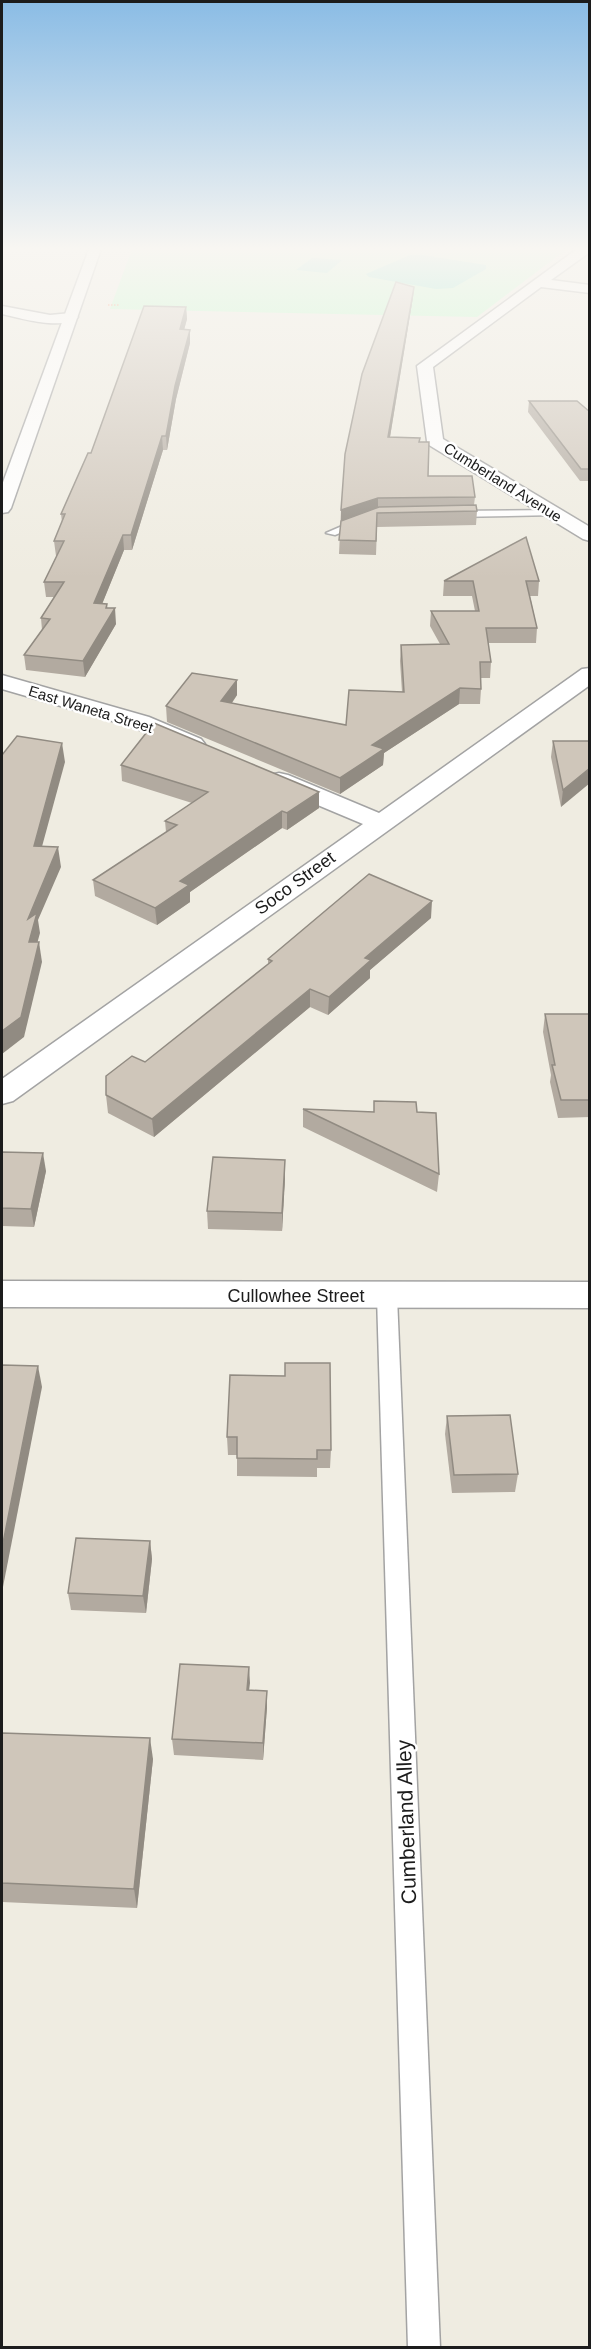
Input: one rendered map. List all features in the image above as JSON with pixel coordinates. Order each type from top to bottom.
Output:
[{"type":"street","points":[[2,508],[56,359]]},
{"type":"street","name":"Cumberland Avenue","points":[[435,359],[425,366],[435,441],[590,535]]},
{"type":"street","name":"Soco Street","points":[[2,1094],[590,674]]},
{"type":"street","name":"East Waneta Street","points":[[2,682],[141,722],[217,754]]},
{"type":"street","points":[[260,772],[380,822]]},
{"type":"street","name":"Cullowhee Street","points":[[2,1294],[590,1295]]},
{"type":"lane","points":[[440,514],[553,513]]},
{"type":"lane","points":[[331,533],[355,522],[378,516]]},
{"type":"lane","name":"Cumberland Alley","points":[[387,1296],[424,2348]]},
{"type":"building","points":[[125,359],[182,359],[166,436],[162,436],[131,535],[123,535],[94,603],[107,604],[106,608],[115,608],[83,661],[24,655],[50,619],[41,618],[64,582],[44,582],[64,541],[54,541],[65,514],[61,514],[88,453],[91,453]]},
{"type":"building","points":[[368,359],[402,359],[388,437],[420,438],[419,442],[429,442],[428,476],[472,476],[475,497],[378,498],[341,510],[345,454],[362,374]]},
{"type":"building","points":[[529,401],[577,401],[590,412],[590,469],[581,469]]},
{"type":"building","points":[[476,505],[477,511],[377,513],[376,541],[339,540],[341,521],[379,507]]},
{"type":"building","points":[[526,537],[539,581],[526,581],[537,628],[486,628],[491,662],[480,662],[481,689],[460,688],[372,745],[384,749],[340,778],[166,706],[192,673],[237,680],[221,701],[346,725],[349,690],[404,692],[401,645],[449,644],[431,611],[479,611],[473,581],[444,581]]},
{"type":"building","points":[[154,723],[319,792],[287,813],[282,811],[180,881],[189,885],[155,908],[93,880],[177,825],[165,821],[208,792],[121,765]]},
{"type":"building","points":[[17,736],[62,743],[34,846],[58,847],[28,919],[37,913],[29,942],[39,942],[21,1017],[2,1031],[2,755]]},
{"type":"building","points":[[553,741],[590,741],[590,768],[563,790]]},
{"type":"building","points":[[369,874],[432,901],[365,958],[371,960],[329,997],[310,989],[152,1119],[106,1095],[106,1076],[132,1056],[145,1062],[272,961],[268,959]]},
{"type":"building","points":[[545,1014],[590,1014],[590,1100],[561,1100],[552,1065],[555,1065]]},
{"type":"building","points":[[374,1101],[416,1102],[417,1112],[436,1113],[439,1174],[303,1109],[374,1112]]},
{"type":"building","points":[[2,1152],[43,1153],[31,1209],[2,1208]]},
{"type":"building","points":[[213,1157],[285,1160],[282,1213],[207,1211]]},
{"type":"building","points":[[285,1363],[330,1363],[331,1450],[317,1450],[317,1459],[237,1458],[237,1437],[227,1437],[230,1375],[285,1376]]},
{"type":"building","points":[[2,1365],[38,1366],[2,1548]]},
{"type":"building","points":[[510,1415],[518,1474],[454,1475],[447,1416]]},
{"type":"building","points":[[76,1538],[150,1541],[143,1596],[68,1593]]},
{"type":"building","points":[[180,1664],[249,1667],[247,1690],[267,1691],[263,1743],[172,1739]]},
{"type":"building","points":[[2,1733],[150,1738],[134,1889],[2,1883]]}]
